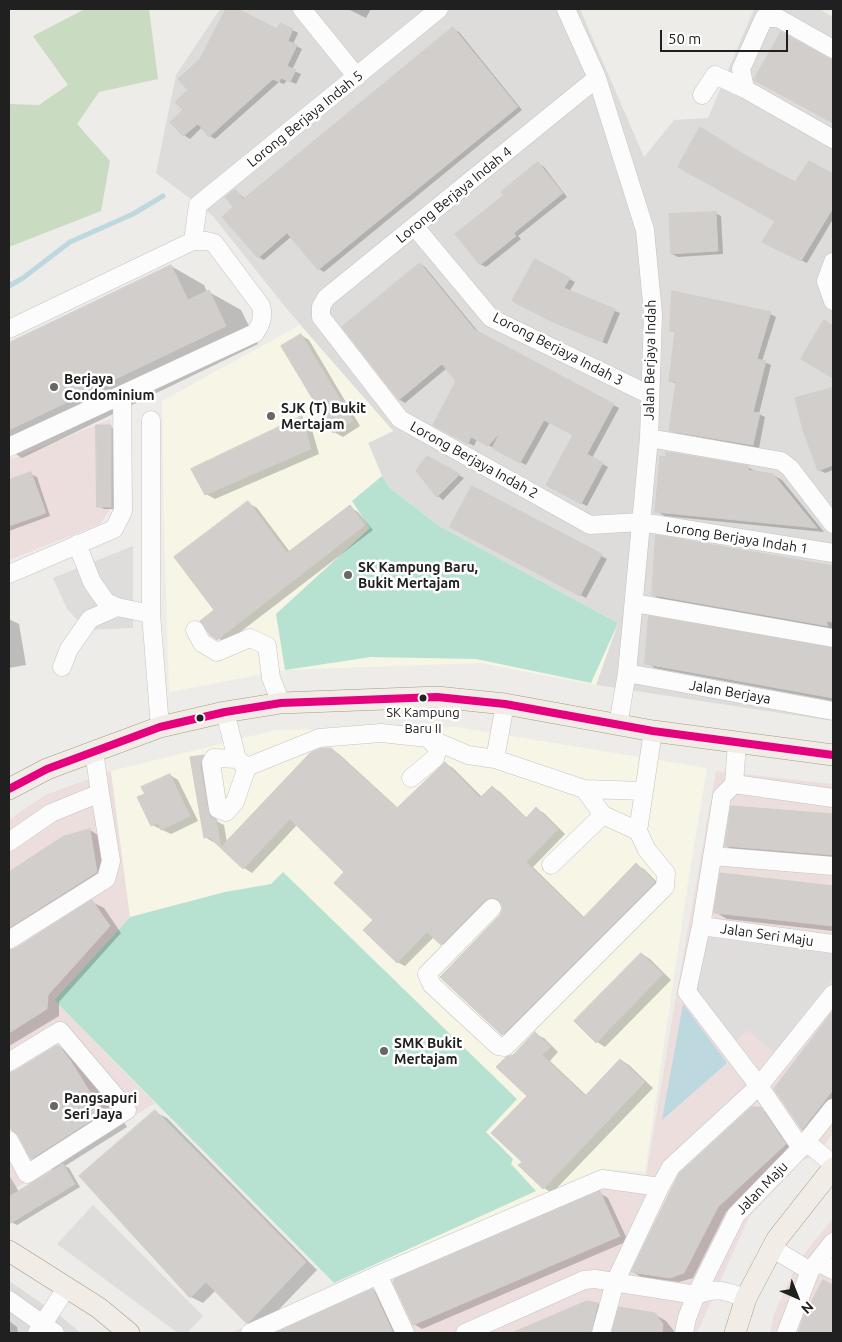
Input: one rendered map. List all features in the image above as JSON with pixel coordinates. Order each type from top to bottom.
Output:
[{"type":"main road","points":[[9,789],[47,770],[160,727],[225,712],[281,703],[437,697],[505,704],[653,731],[833,755]]},
{"type":"main road","points":[[735,1333],[746,1298],[777,1239],[833,1168]]},
{"type":"main road","points":[[9,1251],[99,1308],[129,1333]]},
{"type":"street","points":[[302,9],[357,77]]},
{"type":"street","name":"Lorong Berjaya Indah 5","points":[[193,242],[198,205],[439,9]]},
{"type":"street","name":"Jalan Berjaya Indah","points":[[566,9],[597,78],[646,230],[653,314],[649,438],[642,522],[627,673],[618,725]]},
{"type":"street","points":[[745,89],[741,69],[764,18],[778,18],[833,49]]},
{"type":"street","points":[[702,95],[715,75],[745,89],[833,139]]},
{"type":"street","name":"Lorong Berjaya Indah 4","points":[[321,317],[321,307],[326,298],[597,78]]},
{"type":"street","name":"Lorong Berjaya Indah 3","points":[[415,226],[491,318],[650,395]]},
{"type":"street","points":[[9,329],[193,242],[206,241],[214,243],[262,306],[263,313],[260,326],[255,333],[9,447]]},
{"type":"street","points":[[833,262],[826,281],[833,301]]},
{"type":"street","name":"Lorong Berjaya Indah 2","points":[[321,317],[400,419],[590,525],[642,522]]},
{"type":"street","points":[[9,574],[114,529],[123,511],[122,395]]},
{"type":"street","points":[[151,420],[151,614],[160,727]]},
{"type":"street","points":[[649,438],[781,460],[790,468],[833,524]]},
{"type":"street","name":"Lorong Berjaya Indah 1","points":[[642,522],[833,553]]},
{"type":"street","points":[[77,544],[92,582],[106,602],[117,607],[151,614]]},
{"type":"street","points":[[634,603],[833,638]]},
{"type":"street","points":[[62,667],[69,649],[90,619],[117,607]]},
{"type":"street","points":[[195,630],[202,642],[217,652],[250,638],[267,646],[271,678],[281,703]]},
{"type":"street","name":"Jalan Berjaya","points":[[627,673],[833,711]]},
{"type":"street","points":[[495,759],[505,704]]},
{"type":"street","points":[[225,712],[242,763],[319,738],[381,733],[428,738],[468,755],[495,759],[584,789],[644,791]]},
{"type":"street","points":[[492,908],[427,974],[432,985],[498,1046],[505,1047],[665,887],[666,873],[647,850],[638,831],[653,731]]},
{"type":"street","points":[[412,778],[435,758],[438,749],[428,738]]},
{"type":"street","points":[[737,743],[734,784],[722,796],[701,926],[687,992],[804,1145],[833,1164]]},
{"type":"street","points":[[9,940],[106,878],[110,861],[94,751]]},
{"type":"street","points":[[734,784],[833,798]]},
{"type":"street","points":[[584,789],[603,815],[638,831]]},
{"type":"street","points":[[9,842],[51,813],[100,793]]},
{"type":"street","points":[[551,865],[603,815]]},
{"type":"street","points":[[712,856],[833,866]]},
{"type":"street","name":"Jalan Seri Maju","points":[[701,926],[833,944]]},
{"type":"street","points":[[601,1333],[614,1282],[671,1167],[759,1086],[833,994]]},
{"type":"street","points":[[9,1062],[60,1031],[127,1110],[27,1174],[9,1140]]},
{"type":"street","name":"Jalan Maju","points":[[684,1333],[687,1318],[696,1295],[736,1215],[804,1145],[833,1108]]},
{"type":"street","points":[[250,1333],[378,1275],[602,1179],[660,1187]]},
{"type":"street","points":[[786,1333],[814,1267],[833,1242]]},
{"type":"street","points":[[772,1248],[814,1267],[833,1270]]},
{"type":"street","points":[[378,1275],[405,1333]]},
{"type":"street","points":[[465,1333],[584,1280],[595,1279],[696,1295],[710,1290],[723,1291],[746,1298]]},
{"type":"street","points":[[9,1300],[45,1330],[67,1287]]},
{"type":"shaded area","points":[[220,9],[580,9],[644,157],[674,120],[708,118],[754,9],[819,9],[833,17],[833,721],[596,685],[618,623],[438,525],[389,487],[382,476],[368,443],[393,431],[286,308],[212,215],[156,173],[176,75]]},
{"type":"shaded area","name":"SK Kampung Baru, Bukit Mertajam","points":[[300,325],[393,431],[368,443],[382,476],[389,487],[438,525],[618,623],[596,685],[480,663],[285,670],[169,692],[162,401]]},
{"type":"shaded area","points":[[111,419],[112,506],[100,524],[9,560],[9,460]]},
{"type":"shaded area","points":[[133,546],[133,628],[87,630],[67,609],[53,578]]},
{"type":"shaded area","name":"SMK Bukit Mertajam","points":[[456,727],[707,768],[645,1172],[602,1169],[334,1283],[54,1000],[130,917],[111,771],[276,730]]},
{"type":"shaded area","points":[[111,771],[130,917],[54,1000],[155,1103],[16,1188],[9,1175],[9,820],[45,795]]},
{"type":"shaded area","points":[[716,771],[833,784],[833,1134],[816,1155],[803,1160],[749,1217],[697,1333],[230,1333],[602,1171],[646,1176]]},
{"type":"shaded area","points":[[704,937],[833,954],[833,977],[774,1052],[747,1030],[732,1045],[694,991]]},
{"type":"shaded area","points":[[93,1205],[203,1316],[187,1333],[178,1333],[57,1244]]},
{"type":"shaded area","points":[[833,1218],[833,1333],[770,1333],[774,1314],[798,1262]]},
{"type":"shaded area","points":[[9,1281],[63,1318],[81,1333],[9,1333]]},
{"type":"green space","points":[[85,9],[149,9],[158,79],[99,92],[77,124],[110,161],[101,211],[9,247],[9,104],[39,105],[68,85],[33,36]]},
{"type":"green space","points":[[382,476],[389,487],[438,525],[618,623],[591,683],[476,659],[371,657],[285,670],[276,614],[370,528],[352,501]]},
{"type":"green space","points":[[283,872],[517,1099],[486,1132],[513,1159],[511,1164],[536,1191],[334,1283],[54,1000],[130,917],[225,892],[271,884]]},
{"type":"water","points":[[683,1004],[727,1063],[662,1120]]},
{"type":"building","points":[[226,9],[238,9],[277,29],[280,23],[293,29],[288,41],[297,45],[287,66],[296,70],[290,82],[281,78],[279,82],[273,79],[209,137],[198,124],[183,136],[170,122],[183,110],[175,102],[188,90],[178,79],[200,59]]},
{"type":"building","points":[[453,27],[518,107],[318,270],[287,233],[258,258],[222,217],[233,207],[225,197],[235,189],[243,199]]},
{"type":"building","points":[[781,32],[833,60],[833,123],[754,80]]},
{"type":"building","points":[[700,127],[748,157],[795,182],[809,161],[833,174],[833,208],[801,261],[762,242],[775,221],[678,167]]},
{"type":"building","points":[[538,162],[563,193],[514,233],[516,236],[480,265],[455,234],[504,195],[501,192]]},
{"type":"building","points":[[716,212],[718,251],[671,254],[669,214]]},
{"type":"building","points":[[535,259],[570,278],[564,288],[615,309],[602,342],[551,321],[512,301]]},
{"type":"building","points":[[420,263],[475,330],[614,404],[587,454],[603,463],[581,504],[546,485],[573,435],[544,420],[520,463],[492,448],[500,433],[488,446],[471,437],[468,444],[433,425],[456,381],[442,364],[399,400],[342,327]]},
{"type":"building","name":"Berjaya Condominium","points":[[171,265],[188,300],[209,290],[226,326],[9,430],[9,343]]},
{"type":"building","points":[[672,291],[771,312],[757,359],[766,361],[753,412],[760,413],[753,445],[669,431],[676,382],[669,381],[675,332],[670,331]]},
{"type":"building","points":[[824,320],[833,326],[833,378],[801,359]]},
{"type":"building","points":[[301,334],[353,421],[333,433],[281,346]]},
{"type":"building","points":[[833,388],[833,465],[818,471],[803,430],[795,398]]},
{"type":"building","points":[[302,416],[311,449],[205,495],[191,469]]},
{"type":"building","points":[[96,425],[111,425],[111,507],[97,507]]},
{"type":"building","points":[[666,452],[749,466],[748,470],[773,474],[817,528],[655,512],[660,456],[666,457]]},
{"type":"building","points":[[427,456],[460,474],[437,497],[416,471]]},
{"type":"building","points":[[31,472],[46,513],[9,526],[9,480]]},
{"type":"building","points":[[472,486],[602,554],[580,596],[450,527]]},
{"type":"building","points":[[248,501],[287,553],[350,505],[365,525],[217,640],[210,635],[200,621],[214,610],[174,557]]},
{"type":"building","points":[[656,535],[833,566],[833,622],[826,621],[828,626],[652,595]]},
{"type":"building","points":[[649,616],[833,648],[833,698],[645,664]]},
{"type":"building","points":[[321,748],[331,748],[397,808],[445,762],[480,798],[492,786],[526,818],[536,807],[558,829],[526,862],[583,918],[636,863],[655,882],[502,1035],[440,977],[500,915],[502,906],[499,900],[494,898],[485,900],[441,945],[427,932],[397,963],[363,930],[373,920],[334,883],[344,872],[290,819],[243,869],[209,837],[204,838],[190,757],[204,755],[200,765],[208,811],[210,816],[216,820],[221,847],[310,753]]},
{"type":"building","points":[[170,774],[190,816],[161,830],[158,823],[151,826],[137,797],[145,794],[141,787]]},
{"type":"building","points":[[731,806],[833,814],[833,855],[725,846]]},
{"type":"building","points":[[90,829],[97,872],[9,928],[9,872],[62,837]]},
{"type":"building","points":[[720,873],[833,886],[833,926],[714,913]]},
{"type":"building","points":[[92,900],[110,926],[48,995],[47,1009],[9,1033],[9,951]]},
{"type":"building","points":[[641,953],[663,974],[596,1043],[574,1021]]},
{"type":"building","points":[[833,1011],[833,1090],[802,1130],[774,1089]]},
{"type":"building","points":[[535,1032],[551,1047],[542,1055],[585,1096],[620,1059],[645,1082],[543,1189],[518,1165],[522,1162],[491,1133],[527,1096],[496,1067],[506,1057],[513,1055]]},
{"type":"building","name":"Pangsapuri Seri Jaya","points":[[59,1046],[70,1060],[103,1113],[31,1159],[18,1135],[9,1127],[9,1073]]},
{"type":"building","points":[[752,1107],[761,1107],[786,1144],[718,1207],[684,1273],[670,1278],[631,1272],[679,1174]]},
{"type":"building","points":[[155,1110],[306,1262],[246,1323],[206,1282],[190,1298],[79,1176]]},
{"type":"building","points":[[63,1164],[75,1184],[9,1224],[9,1197]]},
{"type":"building","points":[[600,1191],[620,1236],[413,1325],[393,1282],[395,1279]]},
{"type":"building","points":[[823,1280],[833,1285],[833,1333],[798,1333],[804,1316]]},
{"type":"building","points":[[373,1289],[393,1333],[275,1333]]},
{"type":"building","points":[[587,1301],[598,1303],[591,1333],[512,1333]]},
{"type":"building","points":[[619,1307],[655,1313],[663,1324],[662,1333],[612,1333]]},
{"type":"waterway","points":[[9,286],[23,278],[70,242],[133,214],[163,196]]},
{"type":"transit line","points":[[9,789],[47,769],[160,727],[225,712],[281,703],[437,697],[505,704],[653,731],[833,755]]},
{"type":"place","name":"Berjaya Condominium","points":[[54,387]]},
{"type":"place","name":"SJK (T) Bukit Mertajam","points":[[271,416]]},
{"type":"place","name":"SK Kampung Baru, Bukit Mertajam","points":[[348,575]]},
{"type":"place","name":"SK Kampung Baru II","points":[[423,698]]},
{"type":"place","name":"SMK Bukit Mertajam","points":[[384,1051]]},
{"type":"place","name":"Pangsapuri Seri Jaya","points":[[54,1106]]}]
